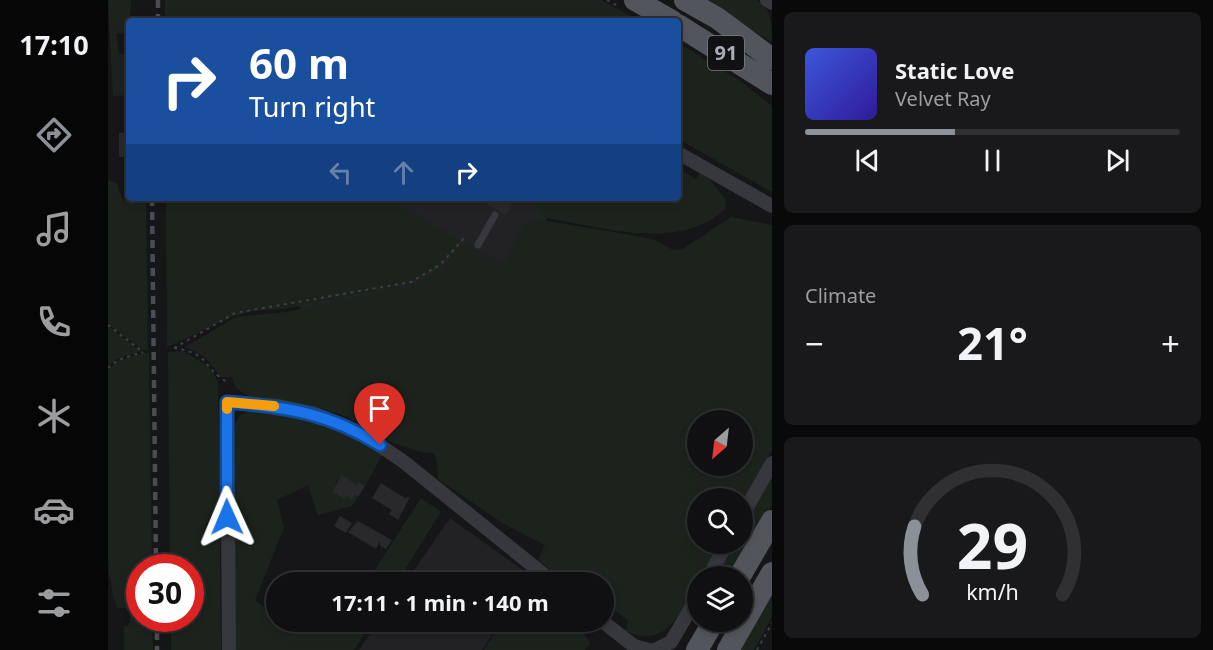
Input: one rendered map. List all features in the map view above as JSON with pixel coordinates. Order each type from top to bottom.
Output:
[{"type":"main road","points":[[635,0],[667,18]]},
{"type":"main road","name":"91","points":[[685,0],[705,11],[772,59]]},
{"type":"main road","points":[[705,11],[772,47]]},
{"type":"main road","name":"91","points":[[681,27],[772,84]]},
{"type":"main road","points":[[746,566],[772,521]]},
{"type":"main road","points":[[728,650],[772,573]]},
{"type":"main road","points":[[697,650],[708,632]]},
{"type":"street","points":[[767,0],[772,3]]},
{"type":"street","points":[[681,155],[772,206]]},
{"type":"street","points":[[229,650],[227,402],[278,406],[313,413],[363,434],[404,462],[541,572]]},
{"type":"street","points":[[753,497],[772,463]]},
{"type":"street","points":[[660,649],[674,637],[687,615]]},
{"type":"street","points":[[614,630],[634,646],[649,650]]},
{"type":"lane","points":[[478,245],[495,215]]},
{"type":"path","points":[[227,382],[218,376],[205,358],[190,350],[174,348],[235,314],[411,282],[441,264],[465,237]]},
{"type":"path","points":[[108,325],[143,352],[118,360],[108,368]]},
{"type":"path","points":[[757,650],[772,623]]},
{"type":"shaded area","points":[[108,0],[131,0],[130,18],[126,18],[126,32],[116,34],[119,54],[126,54],[126,95],[113,96]]},
{"type":"shaded area","points":[[165,0],[602,0],[634,18],[165,18]]},
{"type":"shaded area","points":[[698,0],[757,0],[768,13],[772,42]]},
{"type":"shaded area","points":[[681,45],[742,82],[772,106],[772,192],[681,141]]},
{"type":"shaded area","points":[[681,170],[696,179],[700,173],[710,180],[726,200],[725,209],[706,222],[685,230],[662,233],[637,233],[587,226],[542,217],[537,211],[539,201],[681,201]]},
{"type":"shaded area","points":[[108,180],[117,183],[122,199],[146,201],[148,350],[143,350],[108,324]]},
{"type":"shaded area","points":[[166,201],[390,201],[460,240],[442,262],[426,274],[394,287],[234,316],[167,347]]},
{"type":"shaded area","points":[[275,201],[555,201],[515,280],[317,326],[277,283]]},
{"type":"shaded area","points":[[731,217],[772,225],[772,450],[751,488],[687,488],[687,554],[714,554],[707,566],[687,566],[687,601],[671,625],[652,636],[640,636],[626,631],[628,620],[614,611],[614,572],[553,572],[538,560],[545,545],[504,524],[438,479],[437,460],[433,453],[420,452],[389,441],[345,416],[312,405],[248,396],[236,388],[232,377],[220,377],[205,358],[185,347],[236,317],[286,312],[414,284],[444,266],[463,243],[504,264],[527,222],[535,219],[655,240],[673,250],[683,249]]},
{"type":"shaded area","points":[[108,326],[141,351],[117,359],[108,366]]},
{"type":"shaded area","points":[[183,351],[208,366],[218,381],[221,650],[171,650],[171,632],[204,632],[204,554],[170,554],[168,352]]},
{"type":"shaded area","points":[[149,353],[152,554],[126,554],[126,608],[118,608],[113,596],[108,566],[111,564],[108,564],[108,370],[118,361]]},
{"type":"shaded area","points":[[253,410],[306,419],[351,436],[383,454],[365,486],[359,482],[357,485],[341,475],[335,483],[352,500],[355,495],[358,497],[352,506],[318,515],[308,485],[277,500],[284,527],[255,600],[266,610],[266,632],[365,632],[354,650],[236,650],[233,428],[240,415]]},
{"type":"shaded area","points":[[772,475],[772,505],[753,537],[753,509]]},
{"type":"shaded area","points":[[421,498],[441,512],[403,572],[373,572]]},
{"type":"shaded area","points":[[450,518],[525,572],[413,572]]},
{"type":"shaded area","points":[[727,554],[743,554],[736,566],[720,566]]},
{"type":"shaded area","points":[[772,596],[772,617],[754,650],[738,650],[749,632],[753,632],[753,626]]},
{"type":"shaded area","points":[[124,626],[126,626],[126,632],[152,632],[153,650],[124,650]]},
{"type":"shaded area","points":[[371,632],[494,632],[482,650],[359,650]]},
{"type":"shaded area","points":[[495,632],[582,632],[590,642],[585,650],[484,650]]},
{"type":"building","points":[[126,132],[126,157],[119,157],[119,133]]},
{"type":"building","points":[[481,201],[514,201],[506,215]]},
{"type":"building","points":[[341,474],[357,485],[359,482],[365,486],[358,497],[355,495],[352,500],[346,496],[344,499],[333,492]]},
{"type":"building","points":[[381,483],[405,498],[410,497],[398,520],[389,514],[392,510],[372,498]]},
{"type":"building","points":[[340,516],[352,523],[346,533],[334,526]]},
{"type":"building","points":[[358,521],[392,540],[386,549],[380,546],[380,541],[376,549],[348,532]]},
{"type":"railway","points":[[158,0],[158,18]]},
{"type":"railway","points":[[152,201],[156,554]]},
{"type":"railway","points":[[157,632],[157,650]]},
{"type":"slow traffic","points":[[227,409],[227,402],[274,406]]},
{"type":"route","points":[[227,517],[227,402],[278,406],[313,413],[363,434],[380,445]]}]
